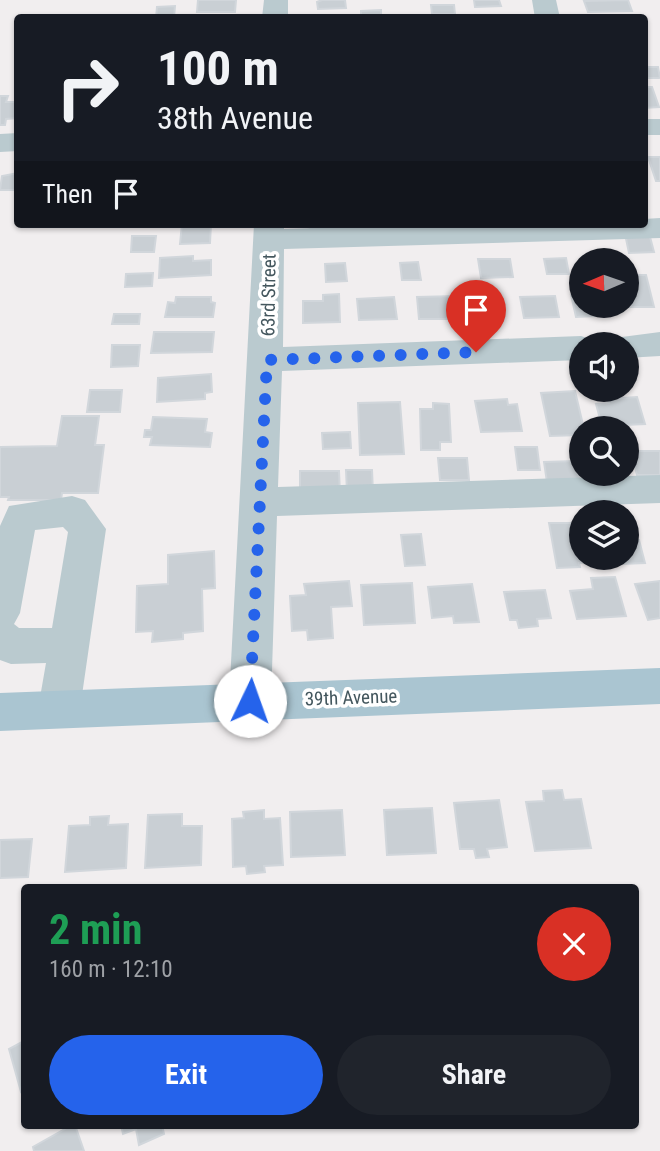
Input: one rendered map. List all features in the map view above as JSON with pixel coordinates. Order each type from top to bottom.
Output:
[{"type":"main road","name":"39th Avenue","points":[[0,712],[660,686]]},
{"type":"street","points":[[269,232],[660,228]]},
{"type":"street","name":"63rd Street","points":[[250,701],[267,360],[269,232]]},
{"type":"street","points":[[639,346],[660,345]]},
{"type":"street","points":[[267,360],[569,348]]},
{"type":"street","points":[[259,502],[660,489]]},
{"type":"street","points":[[0,613],[13,540],[22,517],[72,511],[87,529],[59,709]]},
{"type":"street","points":[[0,636],[11,646],[69,645]]},
{"type":"building","points":[[198,0],[236,0],[235,12],[197,12]]},
{"type":"building","points":[[345,0],[346,8],[318,9],[317,2]]},
{"type":"building","points":[[474,0],[499,0],[501,6],[475,7]]},
{"type":"building","points":[[628,0],[632,11],[588,12],[584,1]]},
{"type":"building","points":[[431,5],[454,5],[455,14],[432,14]]},
{"type":"building","points":[[175,6],[174,14],[156,14],[157,7]]},
{"type":"building","points":[[381,10],[381,14],[361,14],[361,11]]},
{"type":"building","points":[[648,67],[658,67],[660,78],[648,78]]},
{"type":"building","points":[[648,87],[652,87],[659,107],[648,108]]},
{"type":"building","points":[[0,96],[8,96],[6,102],[14,102],[14,118],[6,119],[5,125],[0,125]]},
{"type":"building","points":[[648,157],[660,157],[660,181],[656,181]]},
{"type":"building","points":[[14,174],[14,190],[0,190],[2,176]]},
{"type":"building","points":[[182,228],[211,228],[210,243],[180,244]]},
{"type":"building","points":[[310,228],[354,228],[355,234],[310,232]]},
{"type":"building","points":[[649,233],[654,252],[639,253],[639,248],[628,248],[625,234]]},
{"type":"building","points":[[132,236],[156,236],[154,252],[131,252]]},
{"type":"building","points":[[193,256],[193,261],[211,260],[211,275],[159,278],[160,258]]},
{"type":"building","points":[[566,258],[569,274],[547,274],[544,259]]},
{"type":"building","points":[[478,259],[510,259],[513,277],[481,278]]},
{"type":"building","points":[[418,262],[421,280],[402,280],[400,263]]},
{"type":"building","points":[[345,263],[347,281],[326,282],[325,264]]},
{"type":"building","points":[[153,273],[152,286],[125,287],[126,274]]},
{"type":"building","points":[[639,275],[646,275],[654,307],[639,307]]},
{"type":"building","points":[[339,294],[340,322],[303,323],[303,301],[323,301],[323,295]]},
{"type":"building","points":[[457,296],[460,319],[419,319],[417,297]]},
{"type":"building","points":[[501,296],[504,317],[471,318],[468,297]]},
{"type":"building","points":[[555,296],[559,317],[524,318],[520,297]]},
{"type":"building","points":[[176,297],[211,297],[211,302],[215,303],[213,317],[165,317],[168,302],[175,303]]},
{"type":"building","points":[[394,297],[397,319],[359,320],[357,299]]},
{"type":"building","points":[[114,314],[140,314],[139,324],[112,324]]},
{"type":"building","points":[[154,332],[214,332],[212,352],[151,353]]},
{"type":"building","points":[[112,345],[140,345],[138,366],[111,367]]},
{"type":"building","points":[[211,374],[212,392],[205,393],[205,399],[157,402],[158,378]]},
{"type":"building","points":[[90,390],[122,390],[120,412],[87,412]]},
{"type":"building","points":[[569,391],[569,402],[578,402],[581,416],[569,416],[569,435],[550,436],[541,393]]},
{"type":"building","points":[[507,399],[508,405],[517,404],[522,431],[481,432],[475,401]]},
{"type":"building","points":[[400,402],[404,454],[360,455],[358,403]]},
{"type":"building","points":[[638,402],[645,424],[639,424],[639,416],[599,416],[596,404]]},
{"type":"building","points":[[433,403],[449,404],[451,442],[440,442],[440,450],[421,450],[420,409],[433,409]]},
{"type":"building","points":[[62,416],[99,416],[95,445],[104,445],[98,493],[62,493],[61,500],[8,500],[9,497],[0,497],[0,447],[57,446]]},
{"type":"building","points":[[153,417],[207,419],[205,432],[212,433],[210,447],[150,445],[152,437],[144,437],[145,430],[151,430]]},
{"type":"building","points":[[350,432],[351,448],[323,449],[322,433]]},
{"type":"building","points":[[515,447],[537,447],[540,470],[518,470]]},
{"type":"building","points":[[639,451],[660,451],[660,475],[639,475]]},
{"type":"building","points":[[438,458],[467,458],[469,480],[440,480]]},
{"type":"building","points":[[569,461],[569,486],[580,486],[581,489],[548,489],[544,462]]},
{"type":"building","points":[[346,470],[372,470],[373,492],[347,492]]},
{"type":"building","points":[[300,471],[339,471],[340,495],[300,495]]},
{"type":"building","points":[[549,523],[569,523],[569,567],[557,568]]},
{"type":"building","points":[[421,534],[425,565],[405,566],[401,535]]},
{"type":"building","points":[[639,540],[645,563],[639,563]]},
{"type":"building","points":[[214,551],[215,588],[202,589],[203,631],[183,633],[183,639],[152,642],[153,631],[136,632],[137,586],[168,584],[168,555]]},
{"type":"building","points":[[615,577],[626,616],[577,619],[570,591],[593,589],[591,578]]},
{"type":"building","points":[[349,581],[352,606],[331,607],[333,638],[308,640],[307,630],[292,631],[290,596],[306,595],[304,584]]},
{"type":"building","points":[[660,581],[660,618],[648,620],[635,584]]},
{"type":"building","points":[[412,583],[415,623],[364,625],[361,585]]},
{"type":"building","points":[[472,584],[479,622],[454,623],[453,616],[432,618],[428,587]]},
{"type":"building","points":[[545,590],[551,618],[537,619],[538,626],[519,628],[517,620],[510,620],[504,592]]},
{"type":"building","points":[[562,790],[564,800],[581,799],[591,848],[535,851],[526,802],[544,801],[543,791]]},
{"type":"building","points":[[499,800],[507,847],[487,849],[489,857],[476,858],[474,849],[460,849],[454,803]]},
{"type":"building","points":[[432,808],[436,853],[387,855],[384,810]]},
{"type":"building","points":[[264,810],[264,819],[280,818],[283,865],[264,866],[265,872],[247,874],[246,866],[233,867],[232,819],[244,818],[243,812]]},
{"type":"building","points":[[342,810],[345,855],[291,857],[290,812]]},
{"type":"building","points":[[182,814],[182,826],[202,826],[201,865],[145,868],[148,815]]},
{"type":"building","points":[[109,816],[108,825],[128,824],[126,868],[65,872],[69,826],[90,825],[90,817]]},
{"type":"building","points":[[32,839],[28,877],[0,878],[0,840]]},
{"type":"building","points":[[21,1043],[21,1092],[9,1049]]},
{"type":"building","points":[[65,1129],[76,1129],[84,1151],[34,1151],[33,1147]]},
{"type":"building","points":[[122,1129],[136,1129],[123,1134]]},
{"type":"building","points":[[136,1129],[163,1129],[164,1134],[139,1145]]},
{"type":"route","points":[[250,701],[267,360],[476,352]]}]
